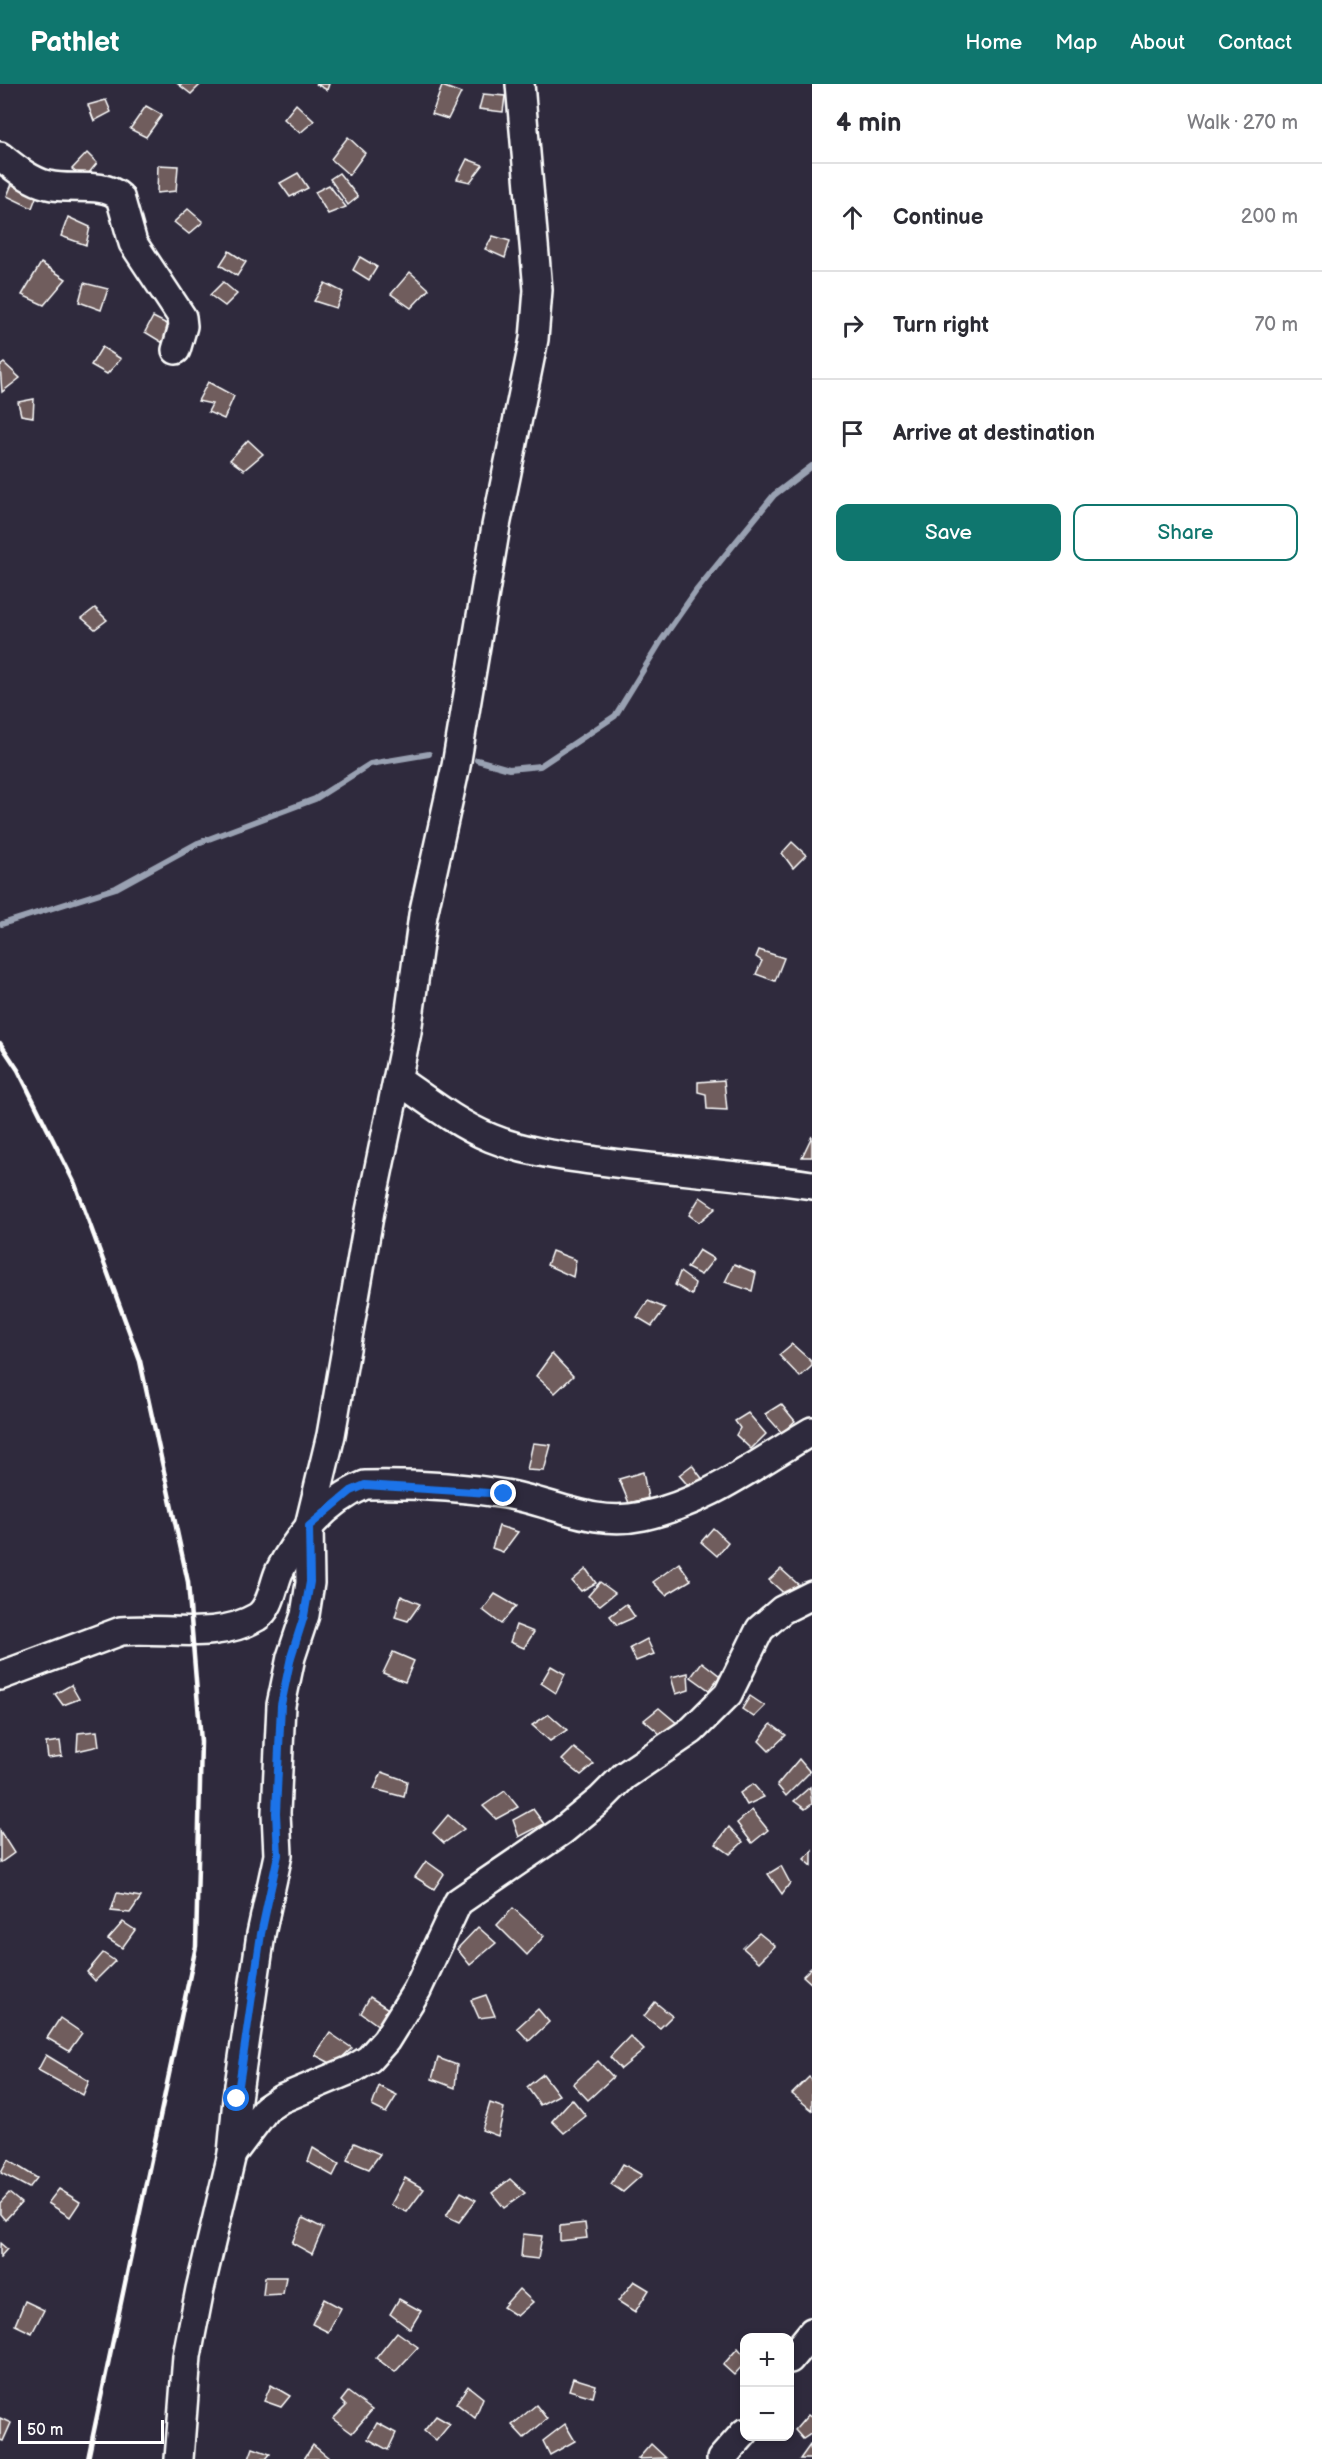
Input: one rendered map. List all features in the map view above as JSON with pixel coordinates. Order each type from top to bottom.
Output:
[{"type":"street","points":[[184,2458],[187,2356],[200,2289],[232,2154],[261,1934],[278,1855],[276,1813],[281,1705],[291,1657],[304,1616],[310,1582],[309,1526],[331,1435],[370,1211],[398,1080],[423,915],[456,766],[496,526],[534,339],[538,290],[520,84]]},
{"type":"street","points":[[0,156],[45,185],[62,188],[104,189],[120,196],[133,243],[183,317],[183,327],[176,350]]},
{"type":"street","points":[[398,1080],[462,1124],[492,1138],[537,1152],[658,1169],[749,1176],[812,1185]]},
{"type":"street","points":[[0,1676],[121,1631],[140,1629],[192,1633],[245,1622],[259,1616],[267,1606],[279,1572],[309,1526],[351,1491],[365,1485],[504,1494],[584,1517],[609,1520],[642,1516],[735,1480],[812,1431]]},
{"type":"street","points":[[232,2154],[266,2109],[281,2099],[353,2069],[369,2059],[386,2040],[417,1990],[458,1902],[561,1831],[600,1800],[624,1776],[692,1730],[728,1694],[760,1629],[782,1610],[812,1595]]},
{"type":"street","points":[[794,2353],[812,2332]]},
{"type":"street","points":[[721,2459],[740,2438]]},
{"type":"building","points":[[178,84],[201,84],[191,94]]},
{"type":"building","points":[[316,84],[329,84],[327,90]]},
{"type":"building","points":[[442,86],[461,93],[448,119],[432,114]]},
{"type":"building","points":[[483,94],[505,96],[503,112],[479,109]]},
{"type":"building","points":[[106,100],[111,112],[94,121],[88,105]]},
{"type":"building","points":[[296,104],[314,121],[300,133],[284,119]]},
{"type":"building","points":[[146,106],[162,115],[146,137],[130,129]]},
{"type":"building","points":[[348,137],[365,153],[349,175],[331,159]]},
{"type":"building","points":[[87,153],[97,163],[84,179],[72,169]]},
{"type":"building","points":[[467,159],[483,165],[470,182],[457,179]]},
{"type":"building","points":[[158,165],[178,166],[176,191],[157,193]]},
{"type":"building","points":[[298,173],[308,188],[290,197],[280,183]]},
{"type":"building","points":[[339,173],[358,197],[348,205],[330,179]]},
{"type":"building","points":[[15,177],[40,187],[32,208],[7,196]]},
{"type":"building","points":[[329,185],[346,207],[328,214],[315,192]]},
{"type":"building","points":[[188,209],[203,222],[189,234],[174,222]]},
{"type":"building","points":[[68,217],[90,227],[86,245],[61,236]]},
{"type":"building","points":[[493,236],[510,241],[505,258],[485,249]]},
{"type":"building","points":[[229,251],[246,262],[237,276],[220,265]]},
{"type":"building","points":[[360,257],[377,267],[369,280],[353,270]]},
{"type":"building","points":[[41,263],[66,279],[44,305],[22,295]]},
{"type":"building","points":[[410,272],[429,289],[411,308],[391,294]]},
{"type":"building","points":[[223,282],[237,294],[225,306],[210,295]]},
{"type":"building","points":[[84,283],[108,289],[101,310],[79,302]]},
{"type":"building","points":[[325,283],[343,292],[336,308],[314,301]]},
{"type":"building","points":[[153,317],[173,327],[163,343],[145,332]]},
{"type":"building","points":[[102,347],[121,359],[107,374],[91,365]]},
{"type":"building","points":[[4,363],[20,378],[2,392],[0,366]]},
{"type":"building","points":[[208,382],[234,396],[224,419],[208,412],[212,404],[198,401]]},
{"type":"building","points":[[34,399],[33,417],[21,415],[18,402]]},
{"type":"building","points":[[248,440],[263,454],[244,470],[230,460]]},
{"type":"building","points":[[95,608],[107,620],[95,629],[82,618]]},
{"type":"building","points":[[792,842],[806,855],[793,868],[782,853]]},
{"type":"building","points":[[759,950],[784,958],[775,981],[756,974],[762,961],[756,957]]},
{"type":"building","points":[[724,1080],[727,1110],[707,1109],[706,1094],[698,1092],[698,1082]]},
{"type":"building","points":[[812,1136],[812,1157],[802,1157]]},
{"type":"building","points":[[700,1197],[716,1208],[699,1222],[689,1215]]},
{"type":"building","points":[[699,1250],[714,1259],[701,1275],[687,1268]]},
{"type":"building","points":[[552,1251],[576,1260],[573,1277],[547,1265]]},
{"type":"building","points":[[734,1264],[756,1273],[752,1291],[725,1282]]},
{"type":"building","points":[[680,1272],[695,1283],[692,1295],[675,1285]]},
{"type":"building","points":[[648,1301],[665,1308],[652,1326],[637,1317]]},
{"type":"building","points":[[792,1344],[812,1362],[812,1366],[800,1377],[779,1355]]},
{"type":"building","points":[[552,1354],[573,1376],[555,1393],[536,1376]]},
{"type":"building","points":[[781,1404],[795,1421],[782,1433],[765,1414]]},
{"type":"building","points":[[748,1413],[766,1434],[751,1449],[736,1435],[740,1428],[735,1421]]},
{"type":"building","points":[[533,1443],[551,1445],[544,1471],[527,1470]]},
{"type":"building","points":[[692,1465],[704,1481],[691,1489],[679,1475]]},
{"type":"building","points":[[643,1472],[648,1498],[629,1503],[619,1479]]},
{"type":"building","points":[[499,1526],[518,1532],[503,1552],[492,1548]]},
{"type":"building","points":[[713,1528],[728,1542],[717,1556],[701,1542]]},
{"type":"building","points":[[679,1563],[691,1580],[666,1595],[653,1582]]},
{"type":"building","points":[[586,1569],[596,1583],[581,1591],[572,1581]]},
{"type":"building","points":[[781,1569],[800,1586],[788,1597],[769,1580]]},
{"type":"building","points":[[600,1582],[615,1593],[600,1605],[588,1596]]},
{"type":"building","points":[[495,1594],[516,1606],[501,1624],[483,1610]]},
{"type":"building","points":[[401,1596],[420,1604],[408,1621],[395,1617]]},
{"type":"building","points":[[626,1604],[635,1617],[617,1625],[610,1616]]},
{"type":"building","points":[[516,1625],[534,1632],[524,1648],[510,1642]]},
{"type":"building","points":[[647,1639],[654,1654],[636,1661],[630,1648]]},
{"type":"building","points":[[393,1652],[414,1661],[405,1682],[383,1673]]},
{"type":"building","points":[[702,1662],[720,1676],[709,1690],[691,1677]]},
{"type":"building","points":[[551,1666],[565,1674],[556,1693],[541,1683]]},
{"type":"building","points":[[688,1673],[689,1690],[676,1694],[671,1677]]},
{"type":"building","points":[[71,1685],[79,1699],[63,1705],[55,1694]]},
{"type":"building","points":[[750,1696],[765,1706],[754,1717],[742,1709]]},
{"type":"building","points":[[659,1708],[679,1725],[668,1741],[644,1720]]},
{"type":"building","points":[[549,1714],[567,1730],[550,1741],[532,1725]]},
{"type":"building","points":[[771,1724],[786,1735],[769,1751],[759,1741]]},
{"type":"building","points":[[97,1731],[99,1746],[77,1751],[78,1733]]},
{"type":"building","points":[[60,1741],[62,1756],[48,1758],[46,1743]]},
{"type":"building","points":[[574,1748],[594,1764],[581,1775],[562,1760]]},
{"type":"building","points":[[799,1759],[810,1772],[786,1796],[777,1785]]},
{"type":"building","points":[[382,1772],[407,1781],[404,1797],[374,1789]]},
{"type":"building","points":[[753,1784],[764,1797],[747,1805],[740,1793]]},
{"type":"building","points":[[810,1787],[812,1804],[805,1809],[794,1801]]},
{"type":"building","points":[[505,1791],[518,1807],[496,1819],[483,1806]]},
{"type":"building","points":[[533,1809],[544,1824],[519,1837],[513,1820]]},
{"type":"building","points":[[752,1810],[768,1830],[752,1843],[737,1823]]},
{"type":"building","points":[[448,1815],[464,1829],[444,1843],[433,1833]]},
{"type":"building","points":[[729,1827],[743,1842],[730,1854],[716,1844]]},
{"type":"building","points":[[0,1831],[14,1853],[0,1863]]},
{"type":"building","points":[[812,1851],[812,1866],[804,1859]]},
{"type":"building","points":[[426,1861],[444,1874],[434,1889],[415,1877]]},
{"type":"building","points":[[781,1866],[790,1883],[782,1894],[768,1874]]},
{"type":"building","points":[[117,1893],[141,1897],[130,1913],[111,1911]]},
{"type":"building","points":[[513,1908],[544,1936],[527,1955],[497,1925]]},
{"type":"building","points":[[123,1922],[135,1930],[122,1948],[108,1939]]},
{"type":"building","points":[[478,1927],[496,1943],[470,1965],[457,1949]]},
{"type":"building","points":[[759,1933],[775,1946],[759,1962],[743,1948]]},
{"type":"building","points":[[103,1953],[115,1961],[95,1981],[87,1972]]},
{"type":"building","points":[[812,1967],[812,1984],[803,1976]]},
{"type":"building","points":[[486,1995],[495,2016],[479,2018],[471,2000]]},
{"type":"building","points":[[370,1997],[390,2010],[379,2026],[361,2013]]},
{"type":"building","points":[[655,2002],[672,2016],[660,2028],[644,2016]]},
{"type":"building","points":[[538,2009],[549,2022],[529,2041],[517,2028]]},
{"type":"building","points":[[60,2018],[82,2033],[69,2051],[47,2038]]},
{"type":"building","points":[[330,2033],[352,2048],[334,2065],[315,2055]]},
{"type":"building","points":[[630,2036],[644,2050],[621,2069],[610,2057]]},
{"type":"building","points":[[46,2055],[89,2081],[83,2095],[38,2070]]},
{"type":"building","points":[[438,2058],[457,2065],[455,2088],[432,2079]]},
{"type":"building","points":[[598,2061],[613,2077],[588,2100],[573,2084]]},
{"type":"building","points":[[543,2074],[559,2095],[540,2105],[527,2087]]},
{"type":"building","points":[[809,2077],[812,2080],[812,2110],[792,2094]]},
{"type":"building","points":[[379,2086],[397,2095],[386,2113],[372,2106]]},
{"type":"building","points":[[572,2099],[586,2116],[564,2133],[552,2121]]},
{"type":"building","points":[[490,2103],[504,2108],[498,2136],[482,2130]]},
{"type":"building","points":[[354,2143],[380,2154],[369,2169],[347,2160]]},
{"type":"building","points":[[313,2148],[339,2164],[333,2176],[308,2162]]},
{"type":"building","points":[[8,2160],[37,2178],[29,2188],[1,2173]]},
{"type":"building","points":[[623,2164],[642,2175],[623,2192],[611,2184]]},
{"type":"building","points":[[405,2178],[424,2189],[407,2212],[391,2205]]},
{"type":"building","points":[[510,2179],[525,2193],[504,2208],[492,2193]]},
{"type":"building","points":[[59,2189],[80,2202],[70,2217],[48,2203]]},
{"type":"building","points":[[461,2192],[476,2200],[459,2222],[446,2216]]},
{"type":"building","points":[[9,2193],[21,2203],[5,2220],[0,2214],[0,2203]]},
{"type":"building","points":[[303,2218],[323,2228],[312,2254],[292,2243]]},
{"type":"building","points":[[585,2223],[587,2238],[560,2241],[560,2226]]},
{"type":"building","points":[[523,2234],[542,2236],[538,2259],[521,2257]]},
{"type":"building","points":[[0,2243],[7,2249],[0,2257]]},
{"type":"building","points":[[265,2277],[286,2277],[283,2294],[263,2295]]},
{"type":"building","points":[[634,2281],[649,2290],[635,2312],[618,2301]]},
{"type":"building","points":[[519,2289],[533,2302],[517,2316],[503,2307]]},
{"type":"building","points":[[324,2299],[341,2308],[328,2332],[312,2324]]},
{"type":"building","points":[[399,2299],[421,2311],[410,2329],[390,2314]]},
{"type":"building","points":[[25,2301],[44,2310],[32,2333],[15,2325]]},
{"type":"building","points":[[397,2332],[418,2347],[395,2372],[376,2358]]},
{"type":"building","points":[[738,2348],[740,2368],[734,2375],[723,2365]]},
{"type":"building","points":[[573,2378],[596,2385],[593,2397],[569,2390]]},
{"type":"building","points":[[271,2385],[290,2396],[281,2407],[264,2401]]},
{"type":"building","points":[[468,2386],[483,2398],[475,2418],[456,2403]]},
{"type":"building","points":[[348,2392],[372,2410],[352,2433],[333,2419],[346,2406],[341,2401]]},
{"type":"building","points":[[536,2405],[547,2419],[524,2438],[512,2425]]},
{"type":"building","points":[[808,2415],[812,2418],[812,2433],[803,2439],[795,2430]]},
{"type":"building","points":[[436,2416],[450,2424],[436,2441],[424,2431]]},
{"type":"building","points":[[0,2418],[11,2423],[3,2441],[0,2440]]},
{"type":"building","points":[[377,2423],[396,2433],[388,2450],[368,2439]]},
{"type":"building","points":[[565,2424],[575,2441],[550,2455],[543,2441]]},
{"type":"building","points":[[651,2444],[666,2458],[638,2459]]},
{"type":"building","points":[[313,2445],[329,2458],[304,2459]]},
{"type":"building","points":[[810,2445],[812,2459],[800,2459]]},
{"type":"building","points":[[253,2448],[270,2454],[266,2459],[249,2459]]},
{"type":"waterway","points":[[477,760],[509,769],[540,766],[615,716],[661,641],[696,591],[774,495],[812,466]]},
{"type":"waterway","points":[[2,924],[116,888],[198,843],[315,799],[370,764],[429,754]]},
{"type":"railway","points":[[0,1043],[18,1070],[75,1184],[140,1361],[188,1582],[201,1742],[196,1946],[88,2459]]},
{"type":"route","points":[[237,2099],[261,1934],[278,1855],[276,1813],[281,1705],[291,1657],[304,1616],[310,1582],[309,1526],[351,1491],[365,1485],[504,1494]]}]
